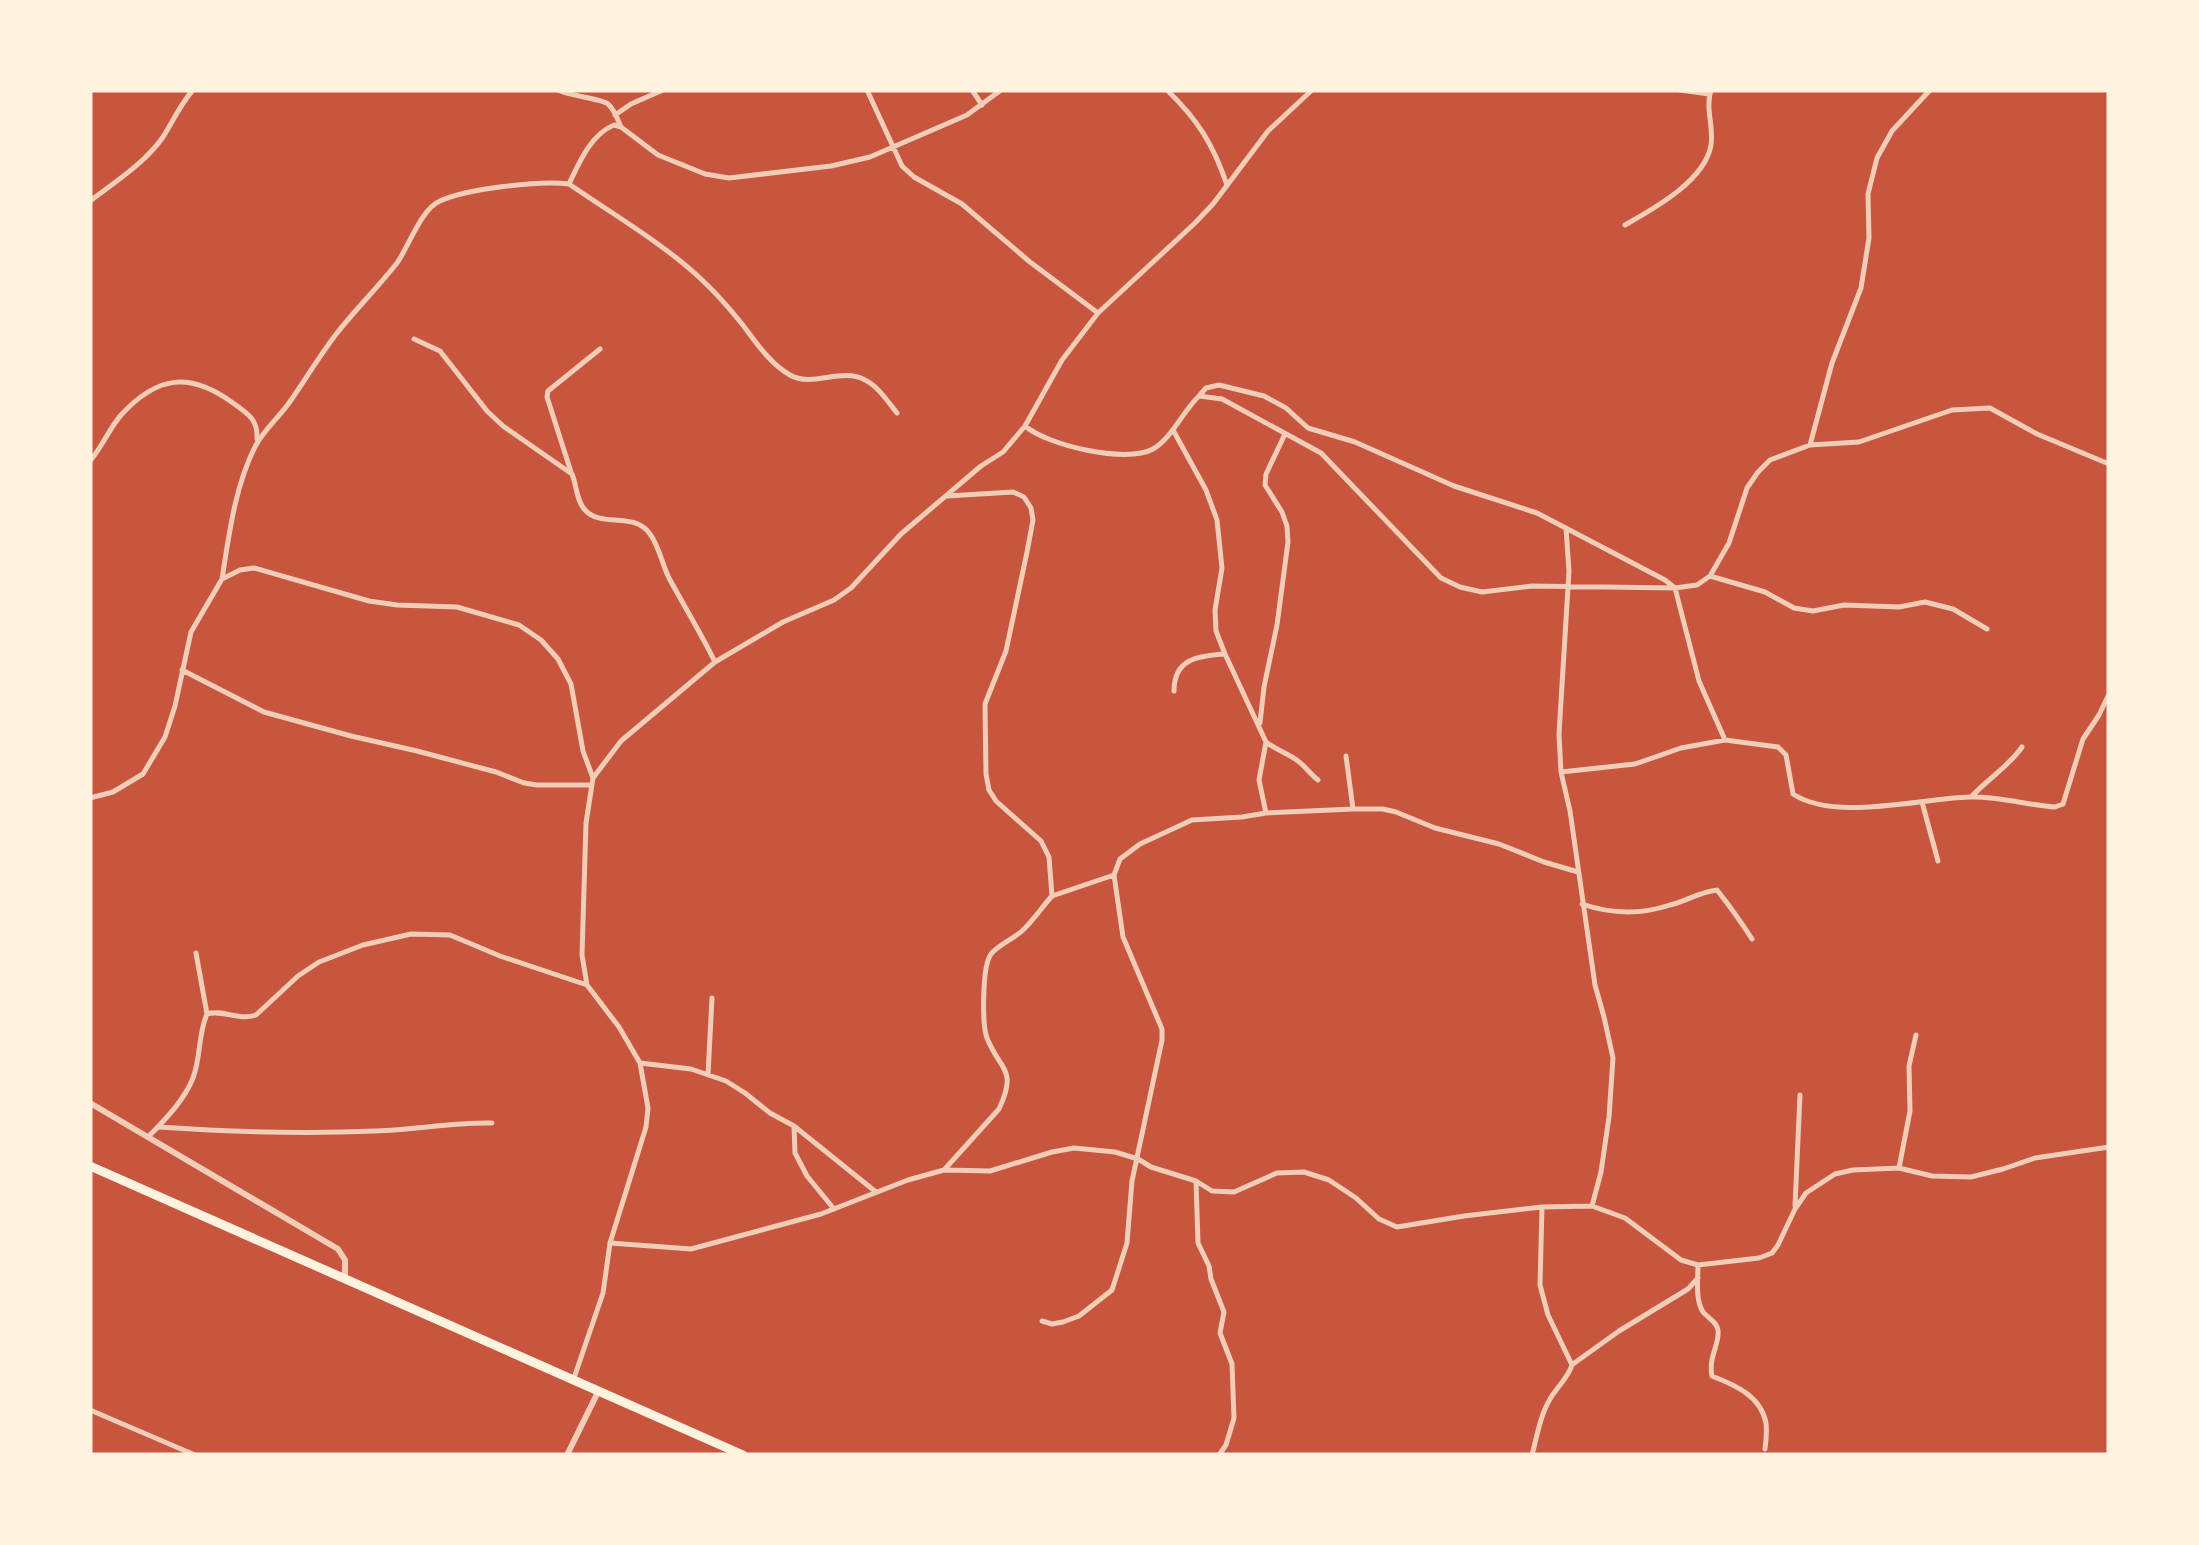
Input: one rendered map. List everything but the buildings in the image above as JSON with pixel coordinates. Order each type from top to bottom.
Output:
[{"type":"highway","points":[[90,1166],[743,1455]]},
{"type":"street","points":[[90,201],[130,171],[162,138],[180,104],[194,90]]},
{"type":"street","points":[[558,90],[609,104],[631,104]]},
{"type":"street","points":[[615,115],[662,90]]},
{"type":"street","points":[[867,90],[902,166],[962,204],[1098,313]]},
{"type":"street","points":[[972,90],[982,105]]},
{"type":"street","points":[[569,184],[599,134],[614,125],[658,155],[705,174],[729,178],[831,166],[870,156],[967,115],[1002,90]]},
{"type":"street","points":[[1167,90],[1201,128],[1227,185]]},
{"type":"street","points":[[592,782],[621,741],[714,662],[852,588],[901,534],[1002,452],[1025,426],[1062,360],[1098,313],[1196,223],[1268,132],[1312,90]]},
{"type":"street","points":[[1625,226],[1661,204],[1703,166],[1710,150],[1710,92],[1680,90]]},
{"type":"street","points":[[1810,445],[1832,363],[1861,288],[1866,266],[1868,194],[1877,158],[1892,131],[1930,90]]},
{"type":"street","points":[[609,104],[621,127]]},
{"type":"street","points":[[90,798],[112,792],[144,774],[165,736],[175,706],[191,632],[222,579],[244,476],[257,443],[336,335],[398,261],[428,210],[438,201],[515,185],[569,184],[701,279],[768,356],[790,375],[802,379],[852,375],[863,378],[897,413]]},
{"type":"street","points":[[414,339],[440,351],[503,426],[572,474]]},
{"type":"street","points":[[600,349],[548,391],[547,397],[578,498],[594,517],[628,520],[650,534],[714,662]]},
{"type":"street","points":[[90,461],[120,416],[156,386],[181,380],[220,394],[252,417],[257,443]]},
{"type":"street","points":[[1025,426],[1072,447],[1119,454],[1143,452],[1154,448],[1173,430],[1185,409],[1206,388],[1218,385],[1264,396],[1286,408],[1308,428],[1355,442],[1454,486],[1537,513],[1675,588],[1699,681],[1725,740]]},
{"type":"street","points":[[1199,396],[1222,399],[1321,453],[1441,578],[1482,592],[1532,586],[1697,585],[1710,576],[1730,543],[1747,488],[1770,460],[1810,445],[1859,442],[1952,410],[1990,408],[2038,434],[2109,464]]},
{"type":"street","points":[[1173,430],[1206,490],[1217,520],[1222,568],[1214,610],[1216,630],[1266,742],[1259,780],[1266,813]]},
{"type":"street","points":[[1260,726],[1288,542],[1282,512],[1265,485],[1266,474],[1285,434]]},
{"type":"street","points":[[947,496],[1012,492],[1024,497],[1031,508],[1028,552],[1006,651],[985,704],[986,774],[996,801],[1041,842],[1048,858],[1052,896]]},
{"type":"street","points":[[1566,528],[1568,586],[1561,772],[1570,810],[1594,986],[1613,1058],[1610,1118],[1592,1206]]},
{"type":"street","points":[[222,579],[254,568],[369,601],[457,607],[519,625],[558,659],[572,684],[592,782],[586,823],[582,956],[586,985],[640,1064],[648,1108],[646,1127],[610,1243],[602,1293],[573,1381]]},
{"type":"street","points":[[1710,576],[1765,592],[1794,608],[1813,611],[1844,605],[1898,607],[1926,602],[1953,609],[1987,629]]},
{"type":"street","points":[[1174,691],[1182,664],[1203,656],[1225,654]]},
{"type":"street","points":[[182,670],[264,712],[351,736],[496,772],[524,783],[592,782]]},
{"type":"street","points":[[1561,772],[1635,764],[1681,748],[1725,740],[1778,747],[1786,755],[1794,794],[1804,801],[1868,806],[1972,796],[2044,806],[2063,804],[2083,740],[2109,694]]},
{"type":"street","points":[[1266,742],[1299,762],[1318,780]]},
{"type":"street","points":[[1972,796],[2012,761],[2022,746]]},
{"type":"street","points":[[1346,756],[1353,808]]},
{"type":"street","points":[[1922,802],[1938,861]]},
{"type":"street","points":[[1042,1321],[1052,1324],[1079,1316],[1112,1290],[1127,1243],[1132,1181],[1162,1040],[1162,1028],[1123,937],[1114,875],[1120,859],[1140,844],[1192,820],[1353,808],[1396,812],[1578,872]]},
{"type":"street","points":[[944,1170],[999,1109],[1008,1082],[1006,1068],[987,1038],[985,1027],[986,964],[992,953],[1022,930],[1052,896],[1114,875]]},
{"type":"street","points":[[1582,904],[1620,913],[1650,910],[1717,890],[1752,940]]},
{"type":"street","points":[[206,1014],[215,1011],[246,1018],[256,1015],[319,962],[363,945],[411,934],[450,935],[586,985]]},
{"type":"street","points":[[150,1136],[194,1075],[206,1014],[196,953]]},
{"type":"street","points":[[708,1075],[712,998]]},
{"type":"street","points":[[1900,1168],[1910,1111],[1910,1066],[1916,1034]]},
{"type":"street","points":[[640,1064],[692,1069],[745,1093],[794,1126],[876,1192]]},
{"type":"street","points":[[1794,1209],[1800,1095]]},
{"type":"street","points":[[90,1102],[338,1249],[345,1260],[345,1279]]},
{"type":"street","points":[[159,1127],[225,1132],[379,1132],[462,1123],[492,1124]]},
{"type":"street","points":[[794,1126],[795,1153],[807,1176],[834,1209]]},
{"type":"street","points":[[610,1243],[691,1249],[834,1209],[944,1170],[990,1171],[1074,1148],[1116,1152],[1196,1180],[1212,1191],[1234,1192],[1276,1174],[1304,1172],[1329,1180],[1379,1220],[1397,1227],[1542,1207],[1592,1206],[1624,1218],[1681,1260],[1698,1264],[1760,1258],[1772,1253],[1794,1209],[1806,1194],[1835,1174],[1900,1168],[1932,1176],[1971,1176],[2035,1158],[2109,1147]]},
{"type":"street","points":[[1196,1180],[1198,1243],[1224,1312],[1220,1333],[1232,1364],[1234,1418],[1219,1455]]},
{"type":"street","points":[[1532,1455],[1543,1413],[1572,1365],[1548,1316],[1540,1286],[1542,1207]]},
{"type":"street","points":[[1698,1264],[1699,1302],[1718,1326],[1709,1364],[1712,1376],[1754,1398],[1766,1422],[1766,1449]]},
{"type":"street","points":[[1572,1365],[1688,1289],[1698,1278]]},
{"type":"street","points":[[567,1455],[598,1392]]},
{"type":"street","points":[[90,1410],[191,1454]]}]
